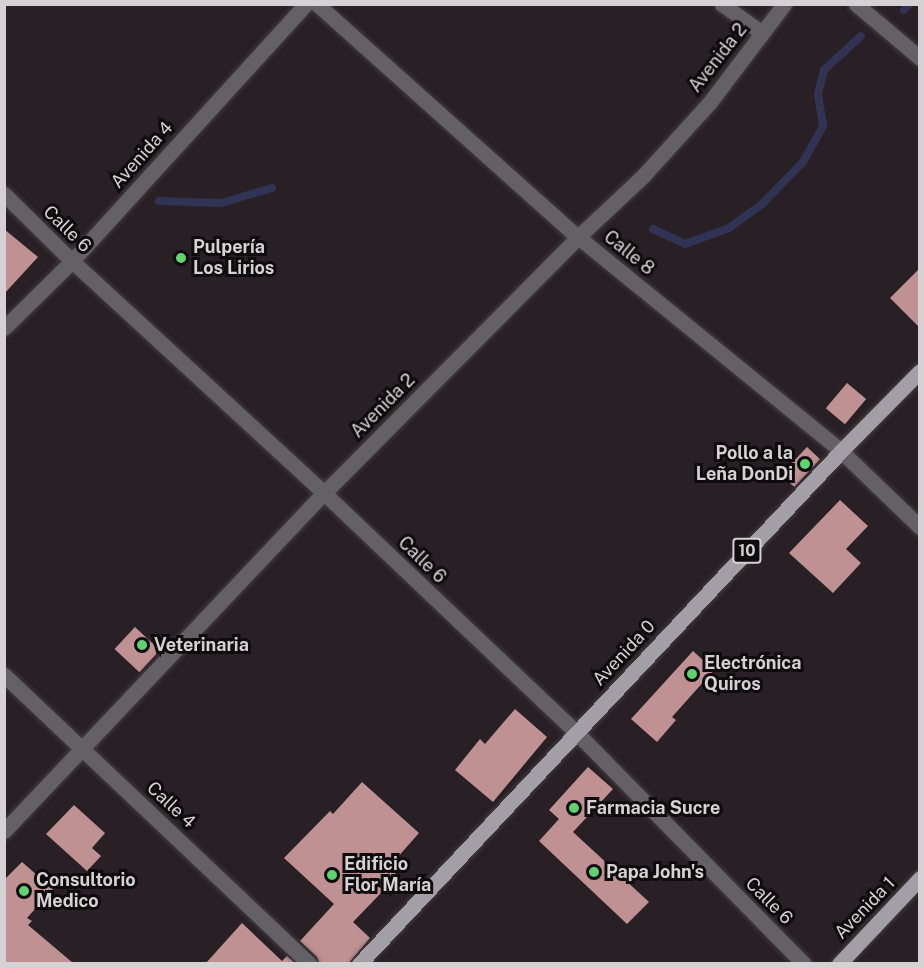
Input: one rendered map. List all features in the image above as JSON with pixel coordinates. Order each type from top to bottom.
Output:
[{"type":"main road","name":"Avenida 0","points":[[359,963],[841,451],[920,371]]},
{"type":"main road","name":"Avenida 1","points":[[839,963],[920,878]]},
{"type":"street","name":"Avenida 4","points":[[4,328],[72,261],[306,4]]},
{"type":"street","name":"Calle 8","points":[[317,4],[578,237],[841,451],[920,527]]},
{"type":"street","points":[[722,4],[762,33]]},
{"type":"street","name":"Avenida 2","points":[[4,831],[324,493],[578,237],[642,177],[710,102],[784,4]]},
{"type":"street","points":[[856,4],[920,58]]},
{"type":"street","name":"Calle 6","points":[[4,194],[72,261],[324,493],[576,732],[804,963]]},
{"type":"street","name":"Calle 4","points":[[4,675],[310,963]]},
{"type":"building","points":[[4,229],[38,257],[4,294]]},
{"type":"building","points":[[920,268],[920,328],[890,298]]},
{"type":"building","points":[[847,383],[866,399],[845,424],[826,408]]},
{"type":"building","name":"Pollo a la Leña DonDi","points":[[807,447],[820,459],[794,487],[781,475]]},
{"type":"building","points":[[840,500],[868,526],[846,549],[861,563],[833,593],[789,553]]},
{"type":"building","points":[[135,627],[160,650],[139,672],[115,649]]},
{"type":"building","points":[[693,651],[714,670],[672,717],[676,720],[657,742],[631,719]]},
{"type":"building","points":[[515,709],[547,737],[493,802],[455,770],[480,739],[485,744]]},
{"type":"building","name":"Papa John's","points":[[588,767],[613,789],[573,832],[649,902],[627,924],[539,841],[559,819],[549,810]]},
{"type":"building","points":[[362,782],[419,833],[389,867],[401,879],[387,894],[381,893],[353,922],[370,938],[349,963],[319,963],[317,957],[300,941],[334,904],[284,858],[330,811],[333,814]]},
{"type":"building","points":[[74,805],[105,833],[92,848],[101,856],[87,871],[46,834]]},
{"type":"building","points":[[22,862],[53,889],[27,918],[32,921],[28,925],[73,963],[4,963],[4,880]]},
{"type":"building","points":[[242,923],[282,961],[287,956],[295,963],[206,963]]},
{"type":"waterway","points":[[904,10],[909,4]]},
{"type":"waterway","points":[[653,229],[685,244],[729,228],[762,204],[803,162],[823,126],[818,94],[824,70],[861,36]]},
{"type":"waterway","points":[[159,201],[221,203],[272,188]]},
{"type":"place","name":"Pulpería Los Lirios","points":[[181,258]]},
{"type":"place","name":"Pollo a la Leña DonDi","points":[[805,464]]},
{"type":"place","name":"Veterinaria","points":[[142,645]]},
{"type":"place","name":"Electrónica Quiros","points":[[692,674]]},
{"type":"place","name":"Farmacia Sucre","points":[[574,808]]},
{"type":"place","name":"Papa John's","points":[[594,872]]},
{"type":"place","name":"Edificio Flor María","points":[[332,875]]},
{"type":"place","name":"Consultorio Medico","points":[[24,891]]}]
